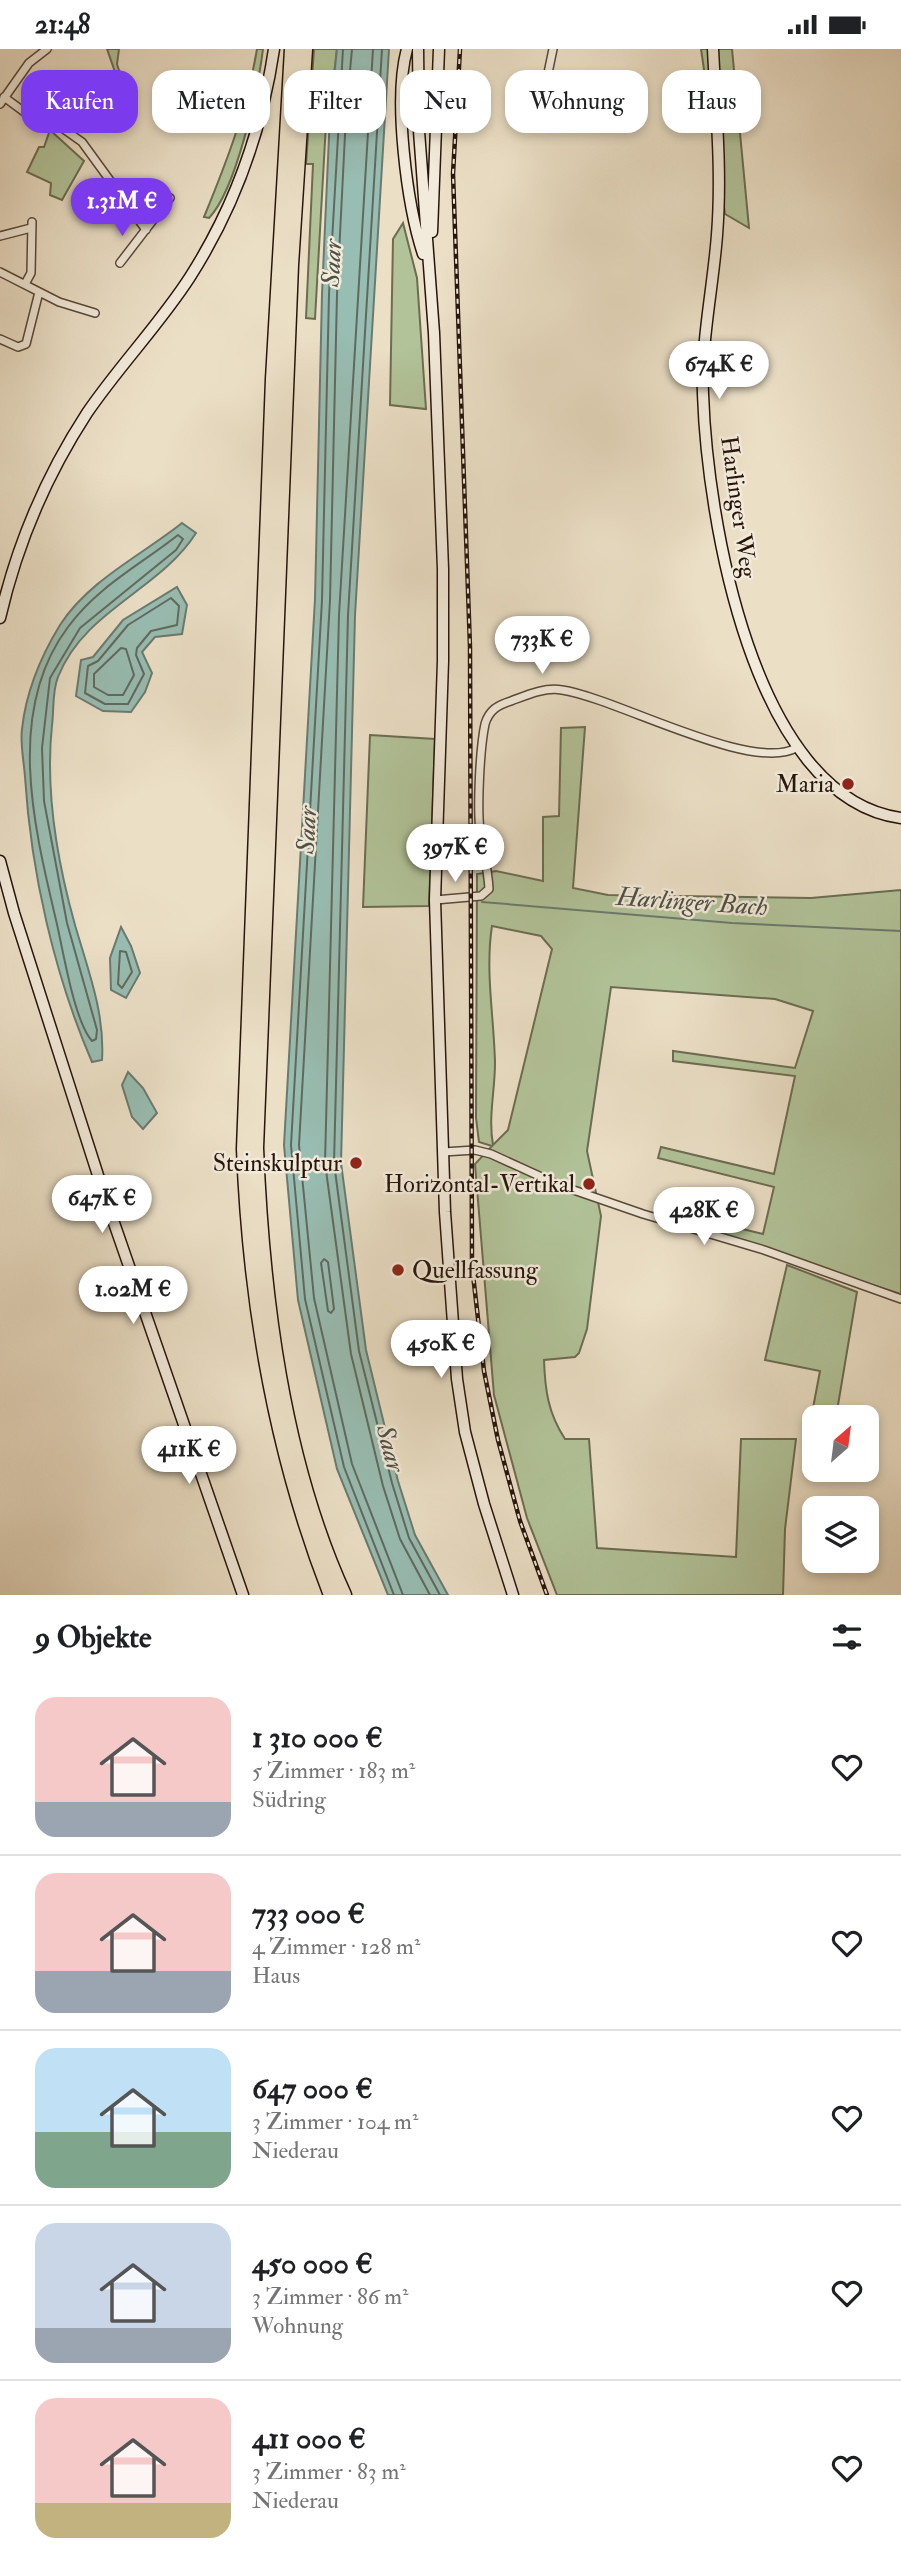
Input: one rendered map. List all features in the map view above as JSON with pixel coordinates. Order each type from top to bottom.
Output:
[{"type":"highway","points":[[292,49],[277,289],[253,1012],[244,1149],[247,1216],[258,1321],[285,1454],[304,1524],[331,1595]]},
{"type":"highway","points":[[254,983],[291,265],[305,49]]},
{"type":"highway","points":[[253,1012],[258,1188],[271,1319],[286,1403],[303,1475],[344,1595]]},
{"type":"main road","points":[[0,618],[22,539],[65,450],[88,412],[178,295],[222,220],[257,127],[274,49]]},
{"type":"main road","points":[[407,49],[402,81],[411,212],[429,274]]},
{"type":"main road","points":[[418,49],[419,131],[439,449],[443,614],[435,900],[448,1261],[461,1410],[476,1479],[513,1595]]},
{"type":"main road","points":[[429,274],[439,49]]},
{"type":"main road","name":"Harlinger Weg","points":[[713,49],[718,215],[703,374],[705,419],[730,593],[771,699],[796,748],[821,778],[841,793],[868,808],[901,818]]},
{"type":"main road","points":[[0,861],[14,913],[102,1187],[243,1595]]},
{"type":"street","points":[[21,111],[2,100],[30,63],[47,49]]},
{"type":"street","points":[[549,70],[553,49]]},
{"type":"street","points":[[69,133],[82,142],[146,230]]},
{"type":"street","points":[[120,263],[170,198]]},
{"type":"street","points":[[0,236],[32,225],[31,273],[25,284]]},
{"type":"street","points":[[0,272],[39,292],[95,313]]},
{"type":"street","points":[[0,339],[18,347],[26,344],[39,292]]},
{"type":"street","points":[[435,900],[481,896],[489,889],[480,828],[483,740],[490,711],[500,705],[532,693],[563,690],[767,755],[788,753],[796,748]]},
{"type":"street","points":[[443,1152],[475,1150],[491,1154],[559,1185],[764,1250],[901,1299]]},
{"type":"green space","points":[[107,49],[119,49],[119,70],[114,70]]},
{"type":"green space","points":[[257,49],[263,49],[259,70],[253,70]]},
{"type":"green space","points":[[314,49],[337,49],[335,70],[313,70]]},
{"type":"green space","points":[[701,49],[732,49],[734,70],[704,70]]},
{"type":"green space","points":[[49,133],[53,133],[84,161],[62,200],[50,195],[51,183],[27,172],[39,147],[44,147]]},
{"type":"green space","points":[[245,133],[237,163],[219,204],[209,218],[204,217],[221,176],[235,135]]},
{"type":"green space","points":[[308,133],[325,133],[315,319],[306,318],[313,164],[306,164]]},
{"type":"green space","points":[[713,133],[740,133],[749,228],[725,214]]},
{"type":"green space","points":[[403,223],[417,278],[426,409],[390,405],[393,239]]},
{"type":"green space","points":[[585,727],[573,888],[608,895],[811,898],[901,890],[901,1294],[720,1236],[722,1224],[763,1234],[774,1187],[658,1158],[661,1147],[774,1174],[795,1076],[673,1061],[673,1051],[795,1068],[813,1011],[775,999],[611,987],[587,1151],[601,1216],[587,1329],[579,1353],[575,1357],[544,1360],[548,1401],[559,1429],[565,1439],[589,1439],[597,1548],[736,1557],[741,1439],[796,1439],[785,1529],[783,1595],[557,1595],[527,1518],[494,1395],[475,1164],[492,1146],[479,1142],[476,1118],[477,874],[496,871],[543,881],[543,817],[559,816],[561,728]],"holes":[[[492,926],[541,936],[552,949],[508,1130],[493,1145],[491,1114],[495,1063],[489,960]]]},
{"type":"green space","points":[[370,735],[435,739],[429,906],[363,907]]},
{"type":"green space","points":[[787,1265],[857,1292],[838,1405],[814,1405],[820,1371],[765,1360]]},
{"type":"water","points":[[337,49],[389,49],[386,99],[386,70],[335,70]]},
{"type":"water","name":"Saar","points":[[329,133],[384,133],[355,615],[341,1163],[366,1350],[398,1481],[415,1535],[448,1595],[388,1595],[337,1469],[298,1300],[284,1145],[315,599],[322,294]]},
{"type":"water","points":[[182,523],[196,533],[181,553],[85,634],[70,654],[55,688],[50,750],[51,800],[63,876],[101,1025],[102,1060],[92,1062],[66,994],[46,922],[28,813],[22,747],[24,715],[41,662],[60,625],[72,609],[101,581]]},
{"type":"water","points":[[177,587],[187,605],[182,634],[155,637],[142,652],[152,673],[145,692],[131,712],[103,711],[76,696],[81,660],[93,657],[123,620]]},
{"type":"water","points":[[121,927],[140,973],[126,998],[111,990],[110,958]]},
{"type":"water","points":[[128,1072],[143,1088],[157,1113],[143,1129],[132,1117],[122,1085]]},
{"type":"waterway","name":"Harlinger Bach","points":[[482,902],[732,923],[901,931]]},
{"type":"railway","points":[[460,49],[453,174],[470,647],[472,1266],[484,1371],[498,1440],[520,1521],[547,1595]]},
{"type":"place","name":"Maria","points":[[848,784]]},
{"type":"place","name":"Steinskulptur","points":[[356,1163]]},
{"type":"place","name":"Horizontal-Vertikal","points":[[589,1184]]},
{"type":"place","name":"Quellfassung","points":[[398,1270]]}]
